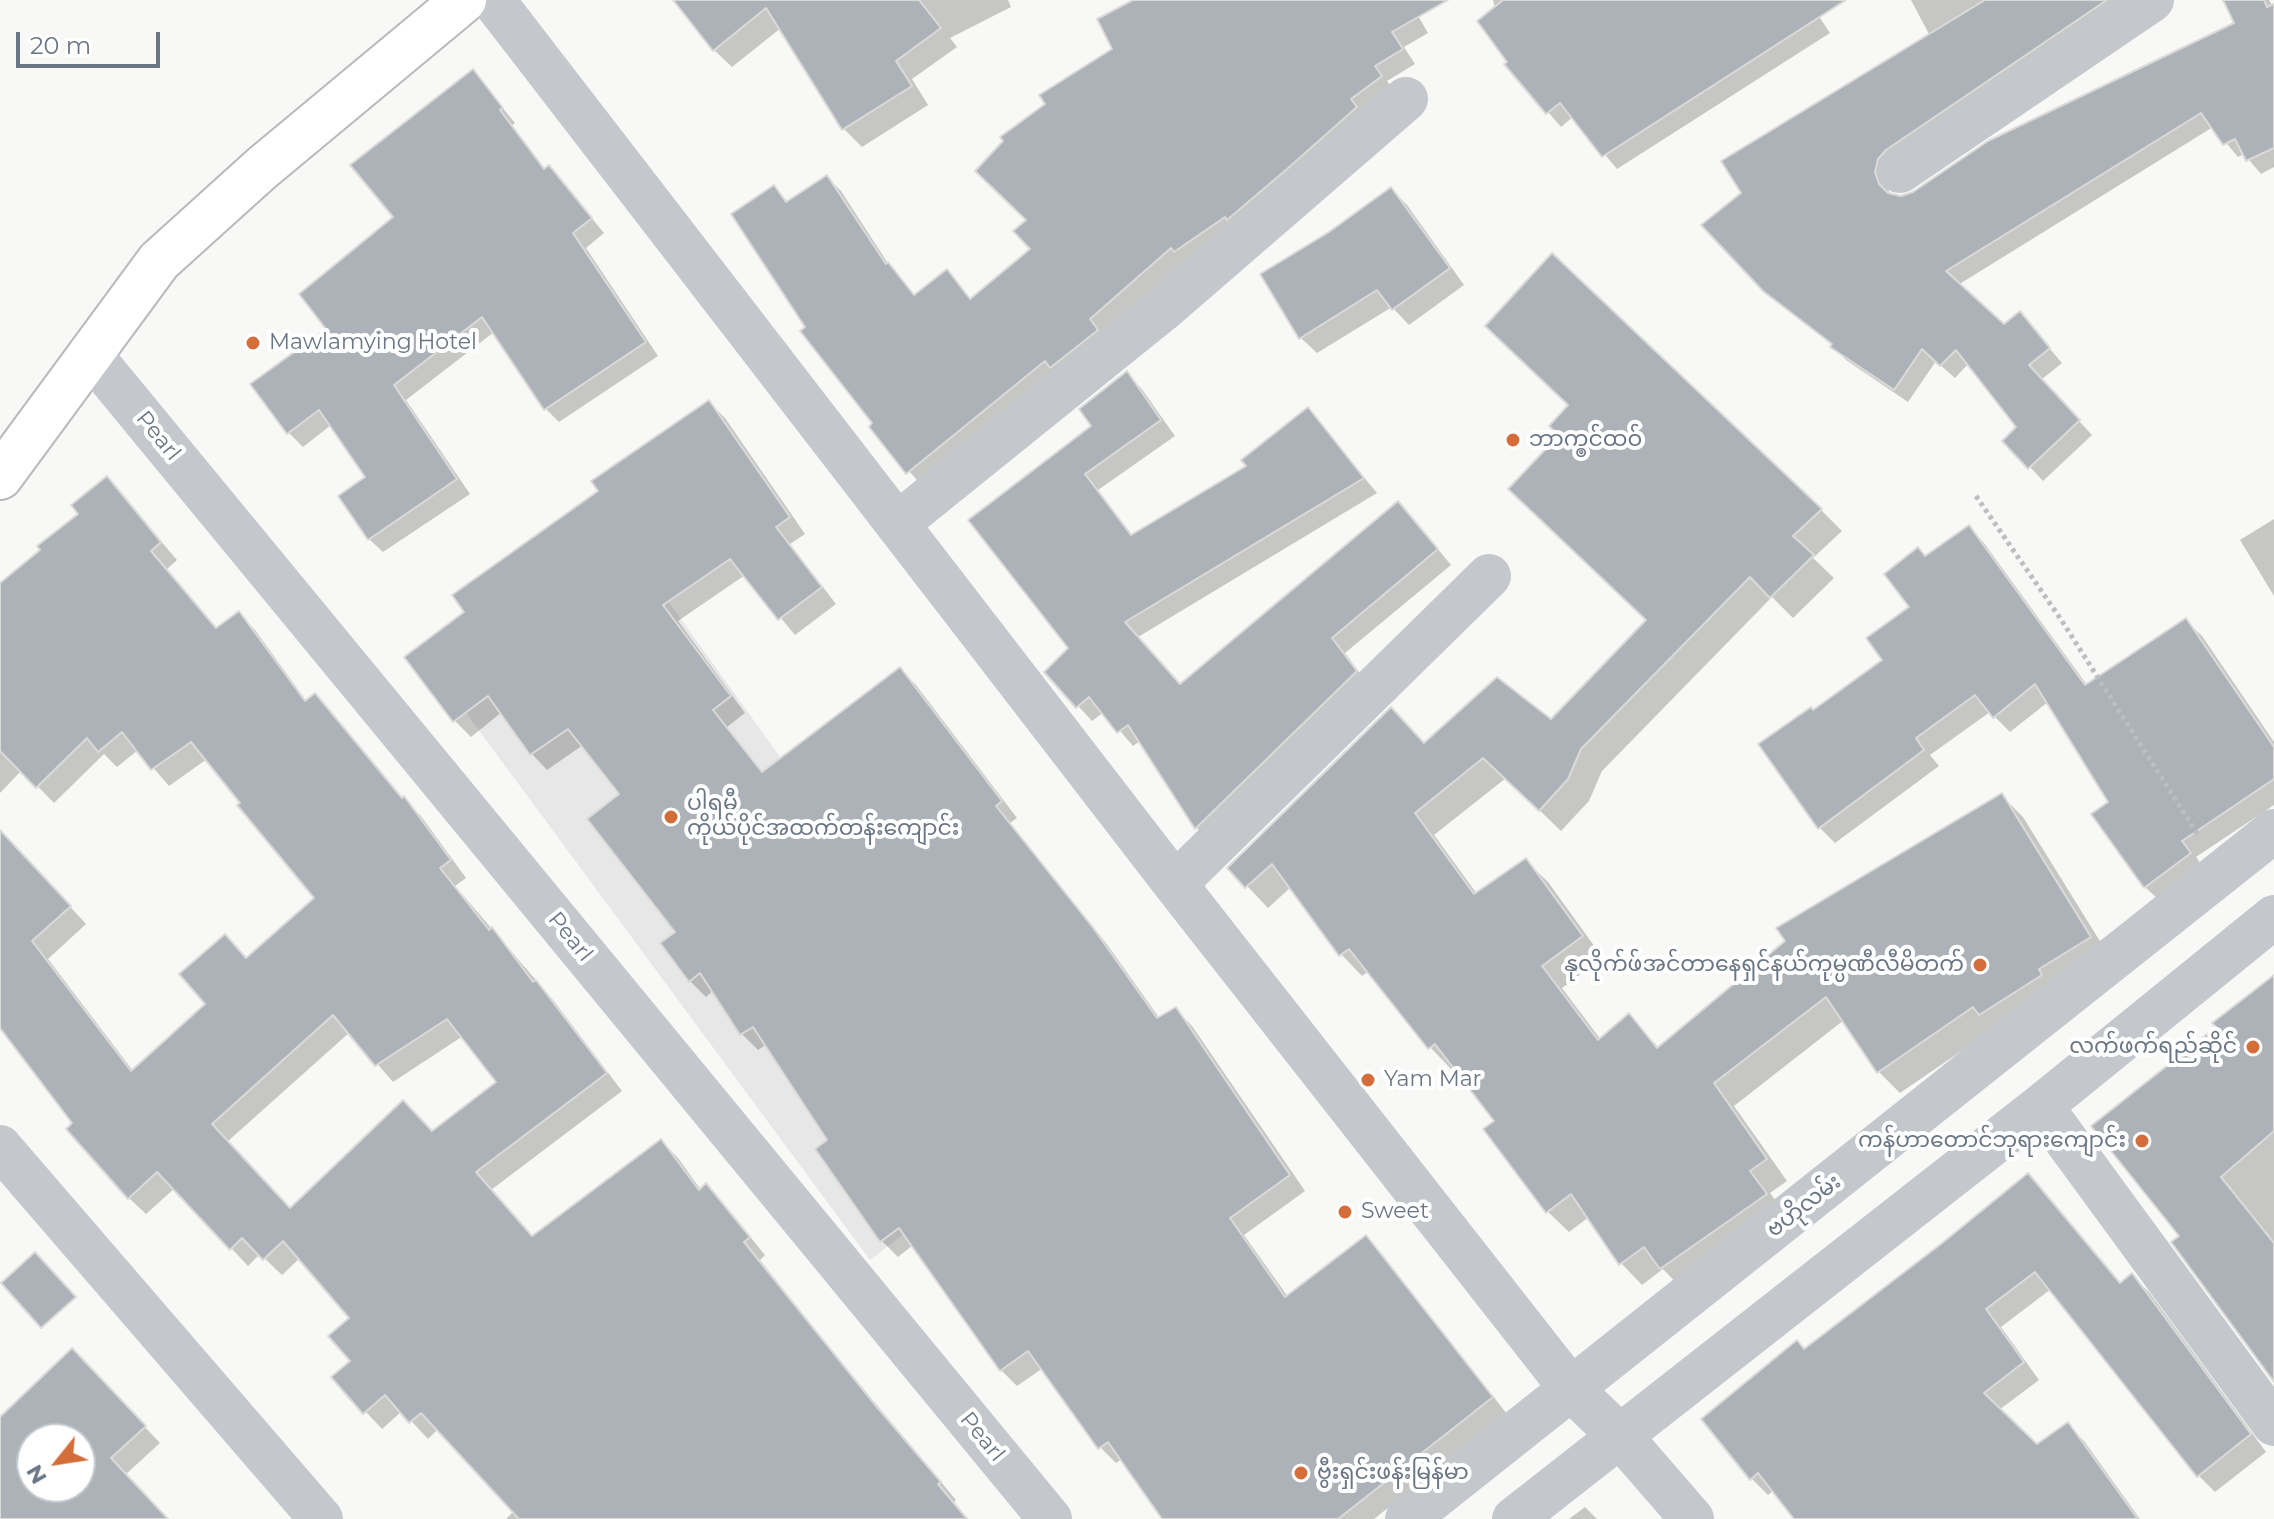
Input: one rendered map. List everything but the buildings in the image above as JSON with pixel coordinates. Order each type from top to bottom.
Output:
[{"type":"main road","points":[[0,477],[159,261],[262,168],[464,0]]},
{"type":"street","points":[[493,0],[1175,884],[1572,1390],[1621,1437],[1692,1519]]},
{"type":"street","points":[[1900,171],[2152,0]]},
{"type":"street","points":[[897,524],[1161,311],[1406,99]]},
{"type":"street","name":"Pearl","points":[[90,354],[1050,1519]]},
{"type":"street","points":[[1175,884],[1489,576]]},
{"type":"street","name":"ဗဟိုလမ်း","points":[[1407,1519],[2274,831]]},
{"type":"street","points":[[1514,1519],[2041,1106],[2274,917]]},
{"type":"street","points":[[2041,1106],[2274,1424]]},
{"type":"street","points":[[0,1147],[321,1519]]},
{"type":"path","points":[[1976,496],[2060,618],[2222,873]]},
{"type":"shaded area","points":[[652,579],[1045,1125],[870,1260],[455,698]]},
{"type":"place","name":"Mawlamying Hotel","points":[[253,343]]},
{"type":"place","name":"ဘာက္ၜၚ်ထဝ်","points":[[1513,440]]},
{"type":"place","name":"ပါရမီ ကိုယ်ပိုင်အထက်တန်းကျောင်း","points":[[671,817]]},
{"type":"place","name":"နုလိုက်ဖ်အင်တာနေရှင်နယ်ကုမ္ပဏီလီမိတက်","points":[[1980,965]]},
{"type":"place","name":"လက်ဖက်ရည်ဆိုင်","points":[[2253,1047]]},
{"type":"place","name":"Yam Mar","points":[[1368,1080]]},
{"type":"place","name":"ကန်ဟာတောင်ဘုရားကျောင်း","points":[[2142,1141]]},
{"type":"place","name":"Sweet","points":[[1345,1212]]},
{"type":"place","name":"ဗွီးရှင်းဖန်းမြန်မာ","points":[[1301,1473]]}]
